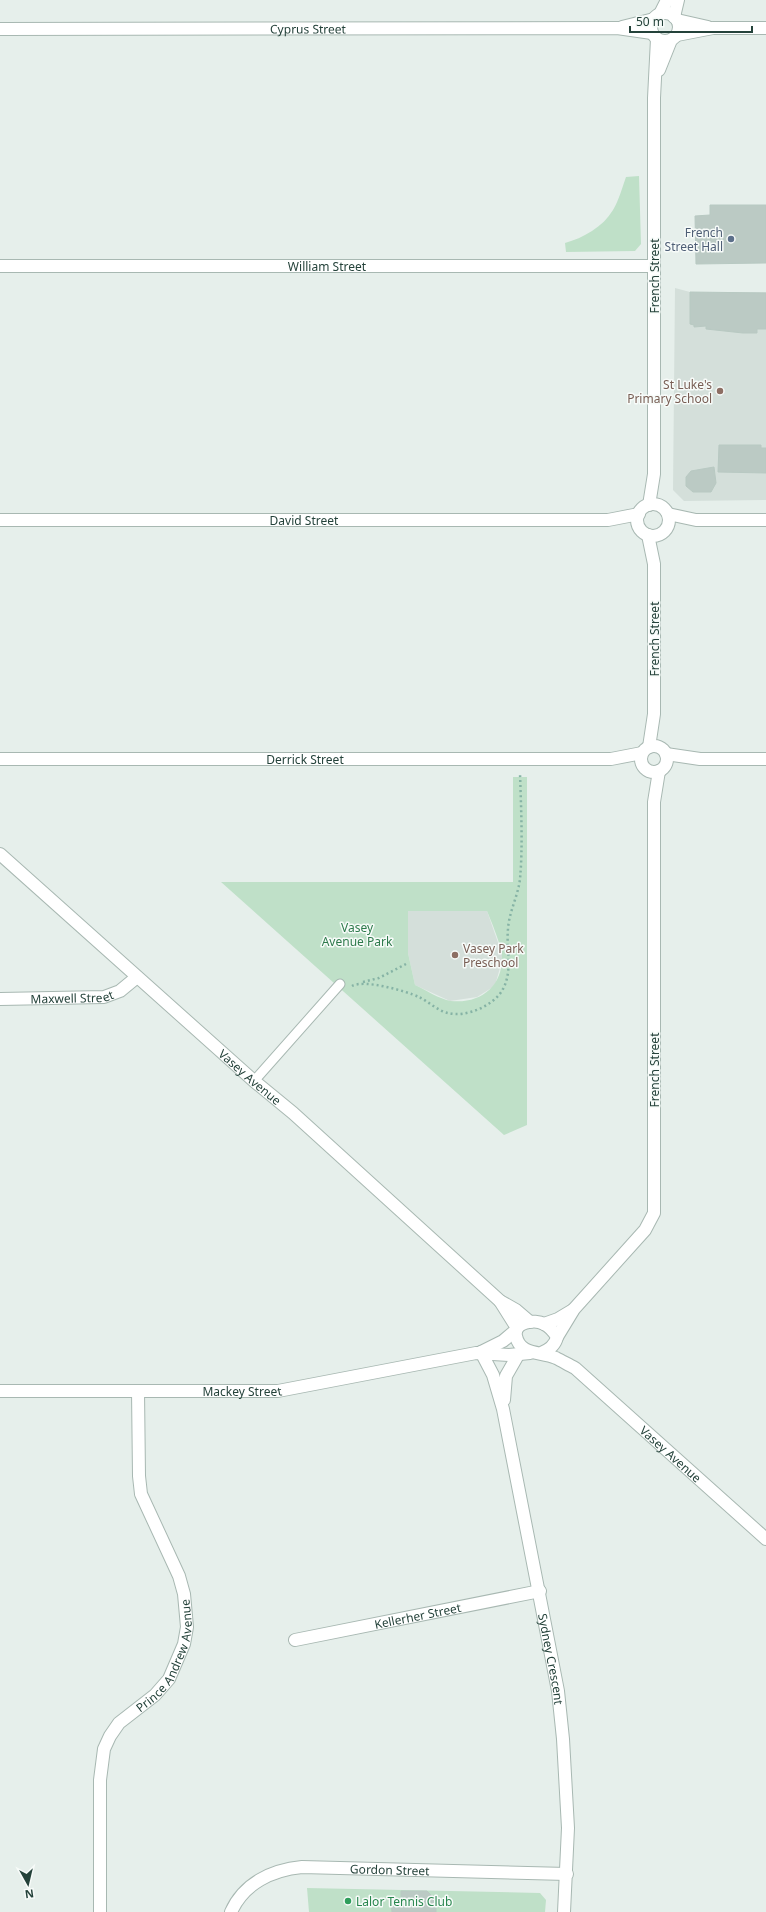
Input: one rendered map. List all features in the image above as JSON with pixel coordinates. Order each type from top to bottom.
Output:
[{"type":"street","points":[[667,0],[651,26],[654,36],[664,42],[674,37],[713,28],[766,28]]},
{"type":"street","points":[[674,37],[679,27],[675,18],[678,0]]},
{"type":"street","points":[[657,17],[667,14],[675,18],[713,28]]},
{"type":"street","name":"Cyprus Street","points":[[617,28],[657,17]]},
{"type":"street","name":"Cyprus Street","points":[[0,29],[617,28],[654,36]]},
{"type":"street","name":"French Street","points":[[649,505],[654,474],[654,98],[656,79],[654,36]]},
{"type":"street","name":"French Street","points":[[656,79],[674,37]]},
{"type":"street","name":"William Street","points":[[0,266],[654,266]]},
{"type":"street","name":"French Street","points":[[654,474],[666,511]]},
{"type":"street","points":[[664,531],[670,519],[666,511],[659,505],[649,505],[638,514],[639,527],[641,531],[648,535],[664,531],[696,520]]},
{"type":"street","points":[[666,511],[696,520],[766,520]]},
{"type":"street","name":"David Street","points":[[0,520],[608,520],[638,514]]},
{"type":"street","name":"David Street","points":[[608,520],[639,527]]},
{"type":"street","name":"French Street","points":[[654,564],[664,531]]},
{"type":"street","name":"French Street","points":[[557,1339],[574,1309],[645,1230],[654,1213],[654,564],[648,535]]},
{"type":"street","name":"Derrick Street","points":[[0,759],[766,759]]},
{"type":"street","name":"Vasey Avenue","points":[[0,854],[254,1081],[293,1113],[500,1301],[516,1310],[530,1322]]},
{"type":"street","name":"Maxwell Street","points":[[0,999],[104,997],[120,992],[137,977]]},
{"type":"street","name":"Vasey Avenue","points":[[500,1301],[516,1329]]},
{"type":"street","name":"French Street","points":[[544,1324],[558,1319],[574,1309]]},
{"type":"street","points":[[530,1322],[544,1324],[553,1331],[557,1339],[553,1346],[536,1353],[518,1343],[516,1329],[522,1324],[530,1322]]},
{"type":"street","name":"Mackey Street","points":[[481,1352],[503,1341],[516,1329]]},
{"type":"street","name":"Vasey Avenue","points":[[557,1339],[575,1368]]},
{"type":"street","name":"Mackey Street","points":[[0,1391],[278,1391],[481,1352],[518,1354],[536,1353]]},
{"type":"street","name":"Sydney Crescent","points":[[481,1352],[493,1375],[504,1409],[558,1691],[563,1739],[568,1828],[564,1912]]},
{"type":"street","name":"Vasey Avenue","points":[[536,1353],[557,1358],[575,1368],[766,1539]]},
{"type":"street","name":"Sydney Crescent","points":[[504,1409],[504,1387],[506,1376],[518,1354]]},
{"type":"street","name":"Prince Andrew Avenue","points":[[100,1912],[100,1780],[104,1749],[110,1736],[119,1723],[155,1695],[169,1679],[184,1644],[187,1627],[184,1594],[179,1576],[141,1494],[139,1476],[138,1392]]},
{"type":"street","name":"Kellerher Street","points":[[295,1640],[540,1591]]},
{"type":"street","name":"Gordon Street","points":[[231,1912],[242,1895],[253,1884],[264,1877],[288,1869],[302,1867],[567,1874]]},
{"type":"lane","points":[[254,1081],[340,984]]},
{"type":"path","points":[[363,982],[406,992],[419,997],[447,1013],[453,1014],[464,1013],[486,1005],[496,998],[503,989],[509,967],[507,938],[509,921],[520,880],[519,759]]},
{"type":"path","points":[[347,991],[356,983],[379,978],[406,964]]},
{"type":"shaded area","name":"St Luke's Primary School","points":[[675,288],[690,292],[766,292],[766,500],[684,501],[673,490]]},
{"type":"shaded area","name":"Vasey Park Preschool","points":[[408,911],[487,911],[503,957],[496,982],[493,987],[477,997],[450,1001],[415,985],[408,953]]},
{"type":"green space","points":[[639,176],[641,244],[635,251],[566,252],[565,243],[592,231],[609,216],[617,202],[626,177]]},
{"type":"green space","name":"Vasey Avenue Park","points":[[513,777],[527,777],[527,1125],[504,1135],[221,882],[513,882]],"holes":[[[408,911],[487,911],[502,954],[501,968],[494,985],[480,996],[471,1000],[462,1001],[446,1000],[415,985],[408,953]]]},
{"type":"green space","points":[[307,1888],[540,1893],[546,1900],[545,1912],[309,1912]]},
{"type":"building","name":"French Street Hall","points":[[710,205],[766,205],[766,263],[696,264],[695,216],[710,215]]},
{"type":"building","points":[[690,292],[766,293],[766,329],[757,329],[757,333],[743,333],[706,329],[706,326],[694,327],[694,325],[690,324]]},
{"type":"building","points":[[719,445],[761,445],[761,448],[766,448],[766,473],[718,472]]},
{"type":"building","points":[[714,467],[716,483],[711,492],[693,492],[686,486],[686,477],[691,471]]},
{"type":"building","points":[[401,1891],[427,1891],[436,1900],[436,1912],[392,1912],[391,1899],[401,1899]]},
{"type":"place","name":"French Street Hall","points":[[731,239]]},
{"type":"place","name":"St Luke's Primary School","points":[[720,391]]},
{"type":"place","name":"Vasey Park Preschool","points":[[455,955]]},
{"type":"place","name":"Lalor Tennis Club","points":[[348,1901]]}]
